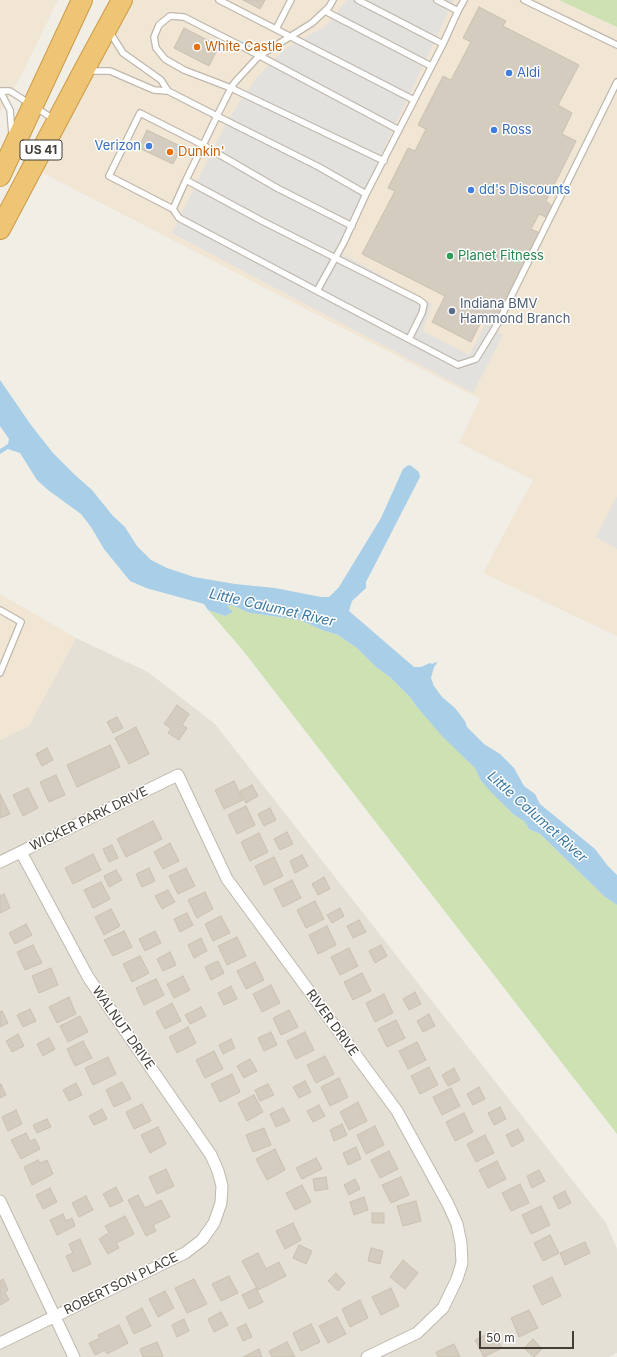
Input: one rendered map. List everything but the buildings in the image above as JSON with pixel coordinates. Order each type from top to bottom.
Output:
[{"type":"highway","name":"US 41","points":[[0,176],[82,0]]},
{"type":"highway","name":"US 41","points":[[0,229],[82,72],[122,0]]},
{"type":"street","name":"WICKER PARK DRIVE","points":[[0,862],[178,775]]},
{"type":"street","name":"RIVER DRIVE","points":[[178,775],[227,879],[397,1112],[445,1197],[457,1224],[461,1243],[462,1263],[457,1279],[443,1308],[417,1333],[367,1357]]},
{"type":"street","name":"WALNUT DRIVE","points":[[21,852],[88,977],[211,1155],[218,1171],[222,1186],[221,1203]]},
{"type":"street","points":[[0,1201],[74,1357]]},
{"type":"street","name":"ROBERTSON PLACE","points":[[0,1343],[186,1253],[202,1240],[214,1223],[221,1203]]},
{"type":"lane","points":[[219,0],[414,100]]},
{"type":"lane","points":[[276,29],[292,0]]},
{"type":"lane","points":[[173,209],[231,88],[259,56],[312,23],[325,11],[333,0]]},
{"type":"lane","points":[[358,0],[443,44]]},
{"type":"lane","points":[[437,0],[458,11]]},
{"type":"lane","points":[[317,291],[352,226],[366,194],[464,0]]},
{"type":"lane","points":[[524,0],[617,45]]},
{"type":"lane","points":[[325,11],[431,66]]},
{"type":"lane","points":[[384,161],[231,88],[184,70],[165,59],[156,48],[154,38],[159,25],[170,16],[184,17],[399,130]]},
{"type":"lane","points":[[107,27],[123,53],[161,80],[168,91]]},
{"type":"lane","points":[[82,72],[110,71],[154,90],[168,91],[319,167],[366,194]]},
{"type":"lane","points":[[352,226],[277,188],[204,145],[140,113],[109,176],[173,209],[179,218],[458,365],[476,359],[498,323],[617,82]]},
{"type":"lane","points":[[14,148],[10,110],[0,91],[10,91],[56,121]]},
{"type":"lane","points":[[186,180],[264,222],[419,300],[424,304],[422,314],[409,340]]},
{"type":"lane","points":[[0,610],[21,622],[0,673]]},
{"type":"shaded area","points":[[0,0],[58,0],[22,74],[0,112]]},
{"type":"shaded area","points":[[130,0],[559,0],[617,27],[617,636],[483,573],[533,480],[459,443],[480,399],[39,171]]},
{"type":"shaded area","points":[[347,0],[454,0],[336,250],[432,304],[423,331],[469,355],[486,323],[503,335],[473,393],[172,233],[222,131],[240,101],[259,75],[285,49],[326,26]]},
{"type":"shaded area","points":[[617,496],[617,549],[596,537]]},
{"type":"shaded area","points":[[0,594],[76,638],[29,726],[0,740]]},
{"type":"shaded area","points":[[76,638],[148,672],[215,724],[606,1223],[617,1249],[617,1353],[609,1357],[0,1357],[0,740],[29,725]]},
{"type":"green space","points":[[559,0],[617,0],[617,27]]},
{"type":"green space","points":[[231,605],[250,613],[300,620],[322,630],[338,635],[357,648],[410,697],[417,707],[475,768],[481,781],[513,814],[525,822],[529,829],[540,834],[605,897],[617,905],[617,1134],[241,648],[208,610],[225,616],[232,612],[227,606]]},
{"type":"water","name":"Little Calumet River","points":[[0,380],[31,425],[53,453],[92,490],[113,516],[125,527],[137,546],[151,560],[167,568],[194,577],[329,597],[339,587],[381,518],[403,469],[410,465],[419,472],[420,477],[366,582],[366,588],[352,601],[349,611],[414,667],[437,663],[434,667],[431,678],[434,686],[442,697],[455,708],[465,721],[467,727],[484,744],[500,754],[514,768],[524,786],[535,794],[540,804],[595,849],[617,875],[617,905],[605,897],[540,834],[529,829],[525,822],[513,814],[481,781],[475,768],[443,737],[410,697],[357,648],[338,635],[322,630],[300,620],[250,613],[231,605],[227,606],[233,612],[225,616],[208,610],[204,604],[146,588],[130,581],[104,549],[91,527],[81,514],[37,480],[20,453],[8,449],[0,454],[0,449],[8,444],[9,439],[0,426]]},
{"type":"place","name":"White Castle","points":[[197,47]]},
{"type":"place","name":"Aldi","points":[[509,73]]},
{"type":"place","name":"Ross","points":[[494,130]]},
{"type":"place","name":"Verizon","points":[[149,146]]},
{"type":"place","name":"Dunkin'","points":[[170,152]]},
{"type":"place","name":"dd's Discounts","points":[[471,190]]},
{"type":"place","name":"Planet Fitness","points":[[450,256]]},
{"type":"place","name":"Indiana BMV Hammond Branch","points":[[452,311]]}]
